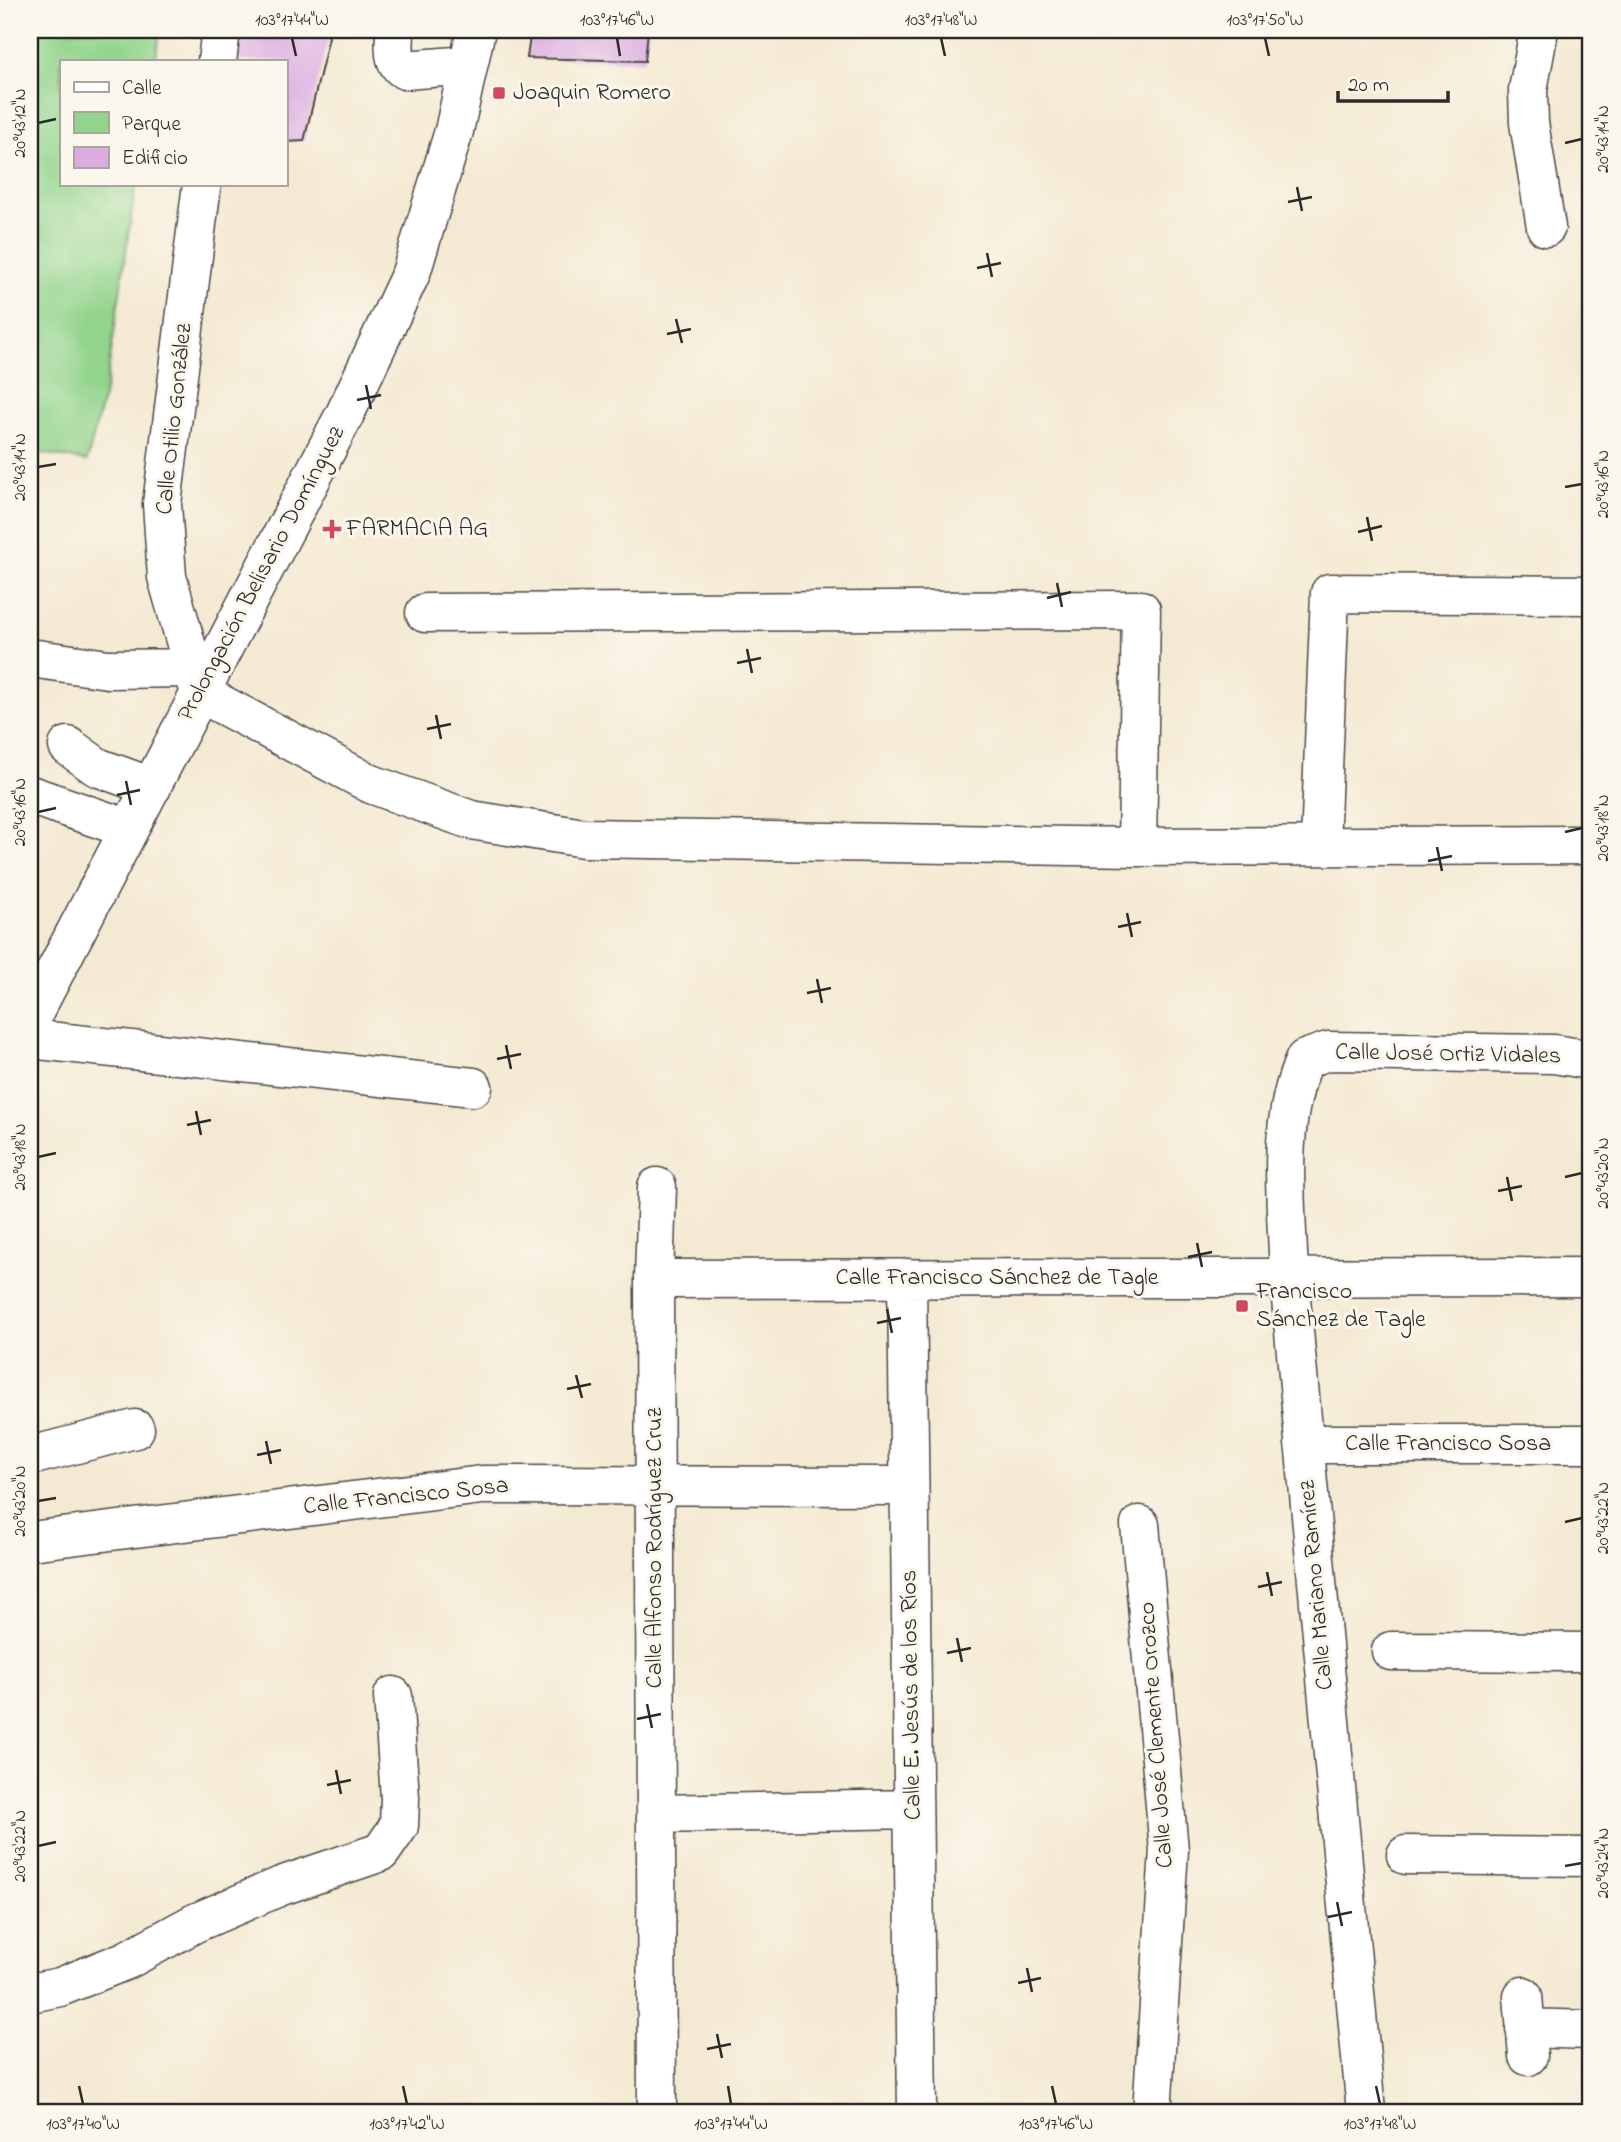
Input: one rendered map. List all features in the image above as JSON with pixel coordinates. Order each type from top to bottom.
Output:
[{"type":"street","points":[[217,60],[221,30]]},
{"type":"street","points":[[395,30],[395,59],[398,66],[405,70],[472,48]]},
{"type":"street","points":[[1539,30],[1528,101],[1529,123],[1546,227]]},
{"type":"street","name":"Prolongación Belisario Domínguez","points":[[30,1020],[45,956],[129,829],[152,787],[177,737],[197,681],[345,414],[411,273],[454,131],[472,48]]},
{"type":"street","name":"Calle Otilio González","points":[[197,681],[167,577],[162,504],[202,186]]},
{"type":"street","points":[[1320,846],[1330,593],[1591,595]]},
{"type":"street","points":[[425,612],[1141,610],[1137,847]]},
{"type":"street","points":[[30,658],[197,681],[268,728],[370,783],[471,820],[584,838],[1137,847],[1591,845]]},
{"type":"street","points":[[177,737],[268,728]]},
{"type":"street","points":[[68,746],[97,767],[152,787]]},
{"type":"street","points":[[30,795],[129,829]]},
{"type":"street","points":[[30,1039],[473,1087]]},
{"type":"street","name":"Calle José Ortiz Vidales","points":[[1305,1059],[1328,1051],[1553,1054],[1591,1060]]},
{"type":"street","name":"Calle Mariano Ramírez","points":[[1305,1059],[1296,1077],[1285,1138],[1289,1276],[1366,2112]]},
{"type":"street","name":"Calle Alfonso Rodríguez Cruz","points":[[657,1187],[654,1279],[657,2112]]},
{"type":"street","name":"Calle Francisco Sánchez de Tagle","points":[[654,1279],[1591,1277]]},
{"type":"street","name":"Calle E. Jesús de los Ríos","points":[[906,1278],[917,2112]]},
{"type":"street","points":[[30,1456],[135,1429]]},
{"type":"street","name":"Calle Francisco Sosa","points":[[1304,1444],[1591,1444]]},
{"type":"street","name":"Calle Francisco Sosa","points":[[30,1541],[482,1485],[909,1486]]},
{"type":"street","name":"Calle José Clemente Orozco","points":[[1140,1525],[1169,1850],[1152,2112]]},
{"type":"street","points":[[1391,1651],[1591,1652]]},
{"type":"street","points":[[30,1993],[60,1987],[127,1960],[195,1923],[281,1886],[381,1852],[399,1826],[401,1798],[393,1696]]},
{"type":"street","points":[[656,1814],[913,1809]]},
{"type":"street","points":[[1406,1855],[1591,1857]]},
{"type":"street","points":[[1525,2027],[1591,2030]]},
{"type":"green space","points":[[30,30],[160,30],[155,60],[60,60],[60,186],[136,186],[106,386],[87,461],[30,451]]},
{"type":"building","points":[[227,30],[324,30],[329,37],[304,141],[287,142],[287,60],[223,60]]},
{"type":"building","points":[[531,30],[648,30],[645,61],[527,58]]},
{"type":"place","name":"Joaquin Romero","points":[[499,93]]},
{"type":"place","name":"FARMACIA AG","points":[[332,529]]},
{"type":"place","name":"Francisco Sánchez de Tagle","points":[[1242,1306]]}]
